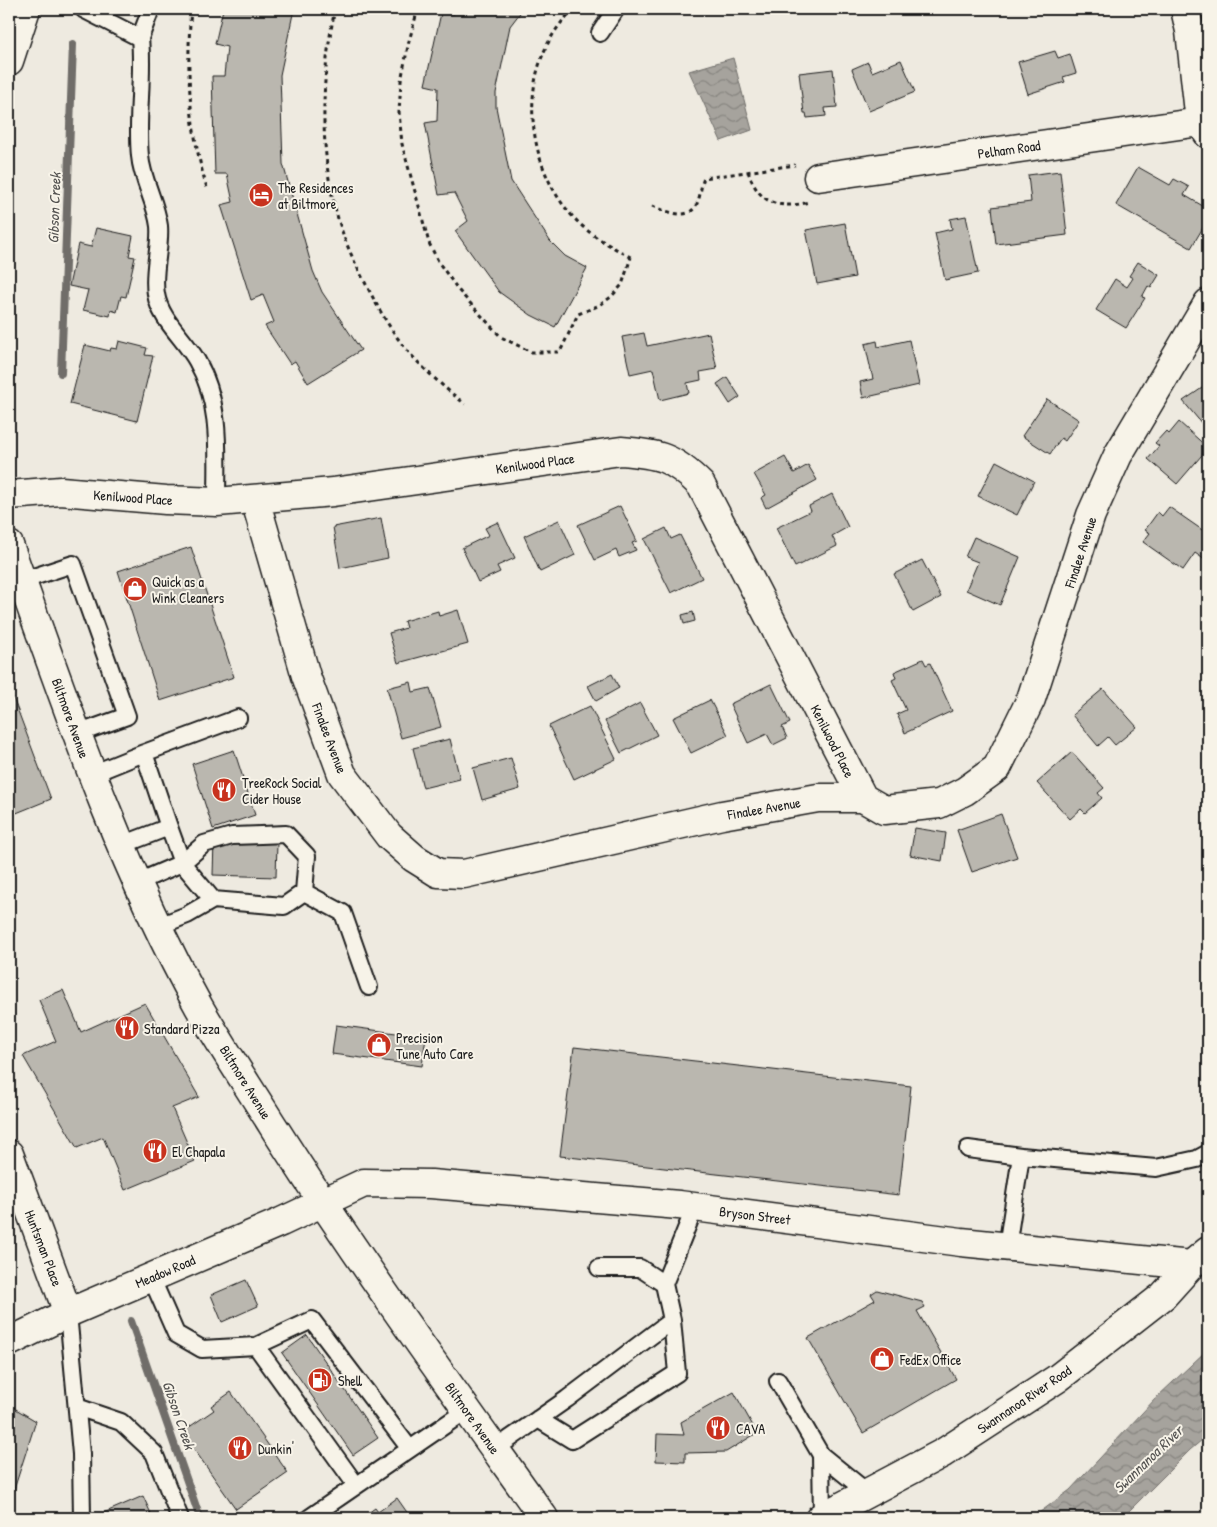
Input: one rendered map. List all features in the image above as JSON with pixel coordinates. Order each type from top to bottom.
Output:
[{"type":"street","points":[[9,60],[26,9]]},
{"type":"street","points":[[1185,9],[1205,126]]},
{"type":"street","name":"Pelham Road","points":[[811,181],[1205,126]]},
{"type":"street","name":"Finalee Avenue","points":[[255,499],[306,676],[342,774],[389,836],[414,858],[438,873],[464,874],[722,815],[818,798],[863,798],[884,810],[939,804],[965,791],[997,768],[1031,699],[1091,515],[1118,455],[1208,303]]},
{"type":"street","name":"Kenilwood Place","points":[[9,495],[61,491],[157,500],[217,502],[333,492],[621,451],[654,454],[684,468],[700,485],[863,798]]},
{"type":"street","name":"Biltmore Avenue","points":[[13,560],[92,774],[138,882],[201,1010],[323,1203],[544,1518]]},
{"type":"street","name":"Huntsman Place","points":[[9,1154],[68,1313]]},
{"type":"street","name":"Bryson Street","points":[[323,1203],[364,1182],[431,1184],[695,1207],[1007,1247],[1199,1258]]},
{"type":"street","name":"Meadow Road","points":[[9,1342],[68,1313],[323,1203]]},
{"type":"street","name":"Swannanoa River Road","points":[[821,1518],[943,1452],[1058,1378],[1163,1296],[1199,1258]]},
{"type":"lane","points":[[83,9],[140,38]]},
{"type":"lane","points":[[151,9],[140,38],[142,62],[138,128],[140,158],[159,224],[156,295],[165,316],[197,360],[210,391],[216,419],[217,502]]},
{"type":"lane","points":[[600,33],[616,9]]},
{"type":"lane","points":[[13,560],[73,564],[127,716],[76,734]]},
{"type":"lane","points":[[92,774],[238,718]]},
{"type":"lane","points":[[144,753],[182,863],[213,900]]},
{"type":"lane","points":[[122,845],[169,827]]},
{"type":"lane","points":[[138,882],[182,863],[204,844],[232,836],[286,834],[307,856],[304,892]]},
{"type":"lane","points":[[159,926],[187,915],[213,900],[284,906],[304,892]]},
{"type":"lane","points":[[304,892],[343,913],[369,987]]},
{"type":"lane","points":[[968,1149],[1021,1156],[1156,1168],[1197,1159],[1208,1153]]},
{"type":"lane","points":[[1007,1247],[1021,1156]]},
{"type":"lane","points":[[538,1419],[572,1440],[677,1373],[672,1320],[664,1284],[695,1207]]},
{"type":"lane","points":[[599,1268],[640,1268],[664,1284]]},
{"type":"lane","points":[[151,1277],[176,1334],[202,1349],[256,1346],[312,1320],[410,1449]]},
{"type":"lane","points":[[68,1313],[81,1454],[82,1518]]},
{"type":"lane","points":[[495,1449],[672,1320]]},
{"type":"lane","points":[[256,1346],[356,1485]]},
{"type":"lane","points":[[778,1381],[821,1455],[868,1493]]},
{"type":"lane","points":[[77,1407],[121,1422],[154,1453],[180,1518]]},
{"type":"lane","points":[[309,1518],[467,1410]]},
{"type":"lane","points":[[821,1455],[821,1518]]},
{"type":"path","points":[[191,9],[188,67],[192,112],[197,158],[208,191]]},
{"type":"path","points":[[335,9],[327,44],[323,91],[326,146],[332,189],[343,233],[384,318],[413,357],[465,404]]},
{"type":"path","points":[[418,9],[408,41],[401,81],[399,112],[402,144],[429,243],[439,263],[470,303],[501,337],[531,352],[560,352],[578,314],[600,305],[622,285],[633,258],[602,243],[579,223],[552,185],[534,139],[531,115],[540,67],[557,26],[568,15]]},
{"type":"path","points":[[652,206],[677,215],[687,214],[694,209],[704,178],[748,171],[811,181]]},
{"type":"path","points":[[748,171],[759,195],[770,202],[791,205],[811,181]]},
{"type":"water","points":[[733,58],[752,130],[721,141],[689,71]]},
{"type":"water","name":"Swannanoa River","points":[[1208,1349],[1208,1435],[1190,1450],[1122,1518],[1032,1518],[1070,1490],[1156,1398]]},
{"type":"building","name":"The Residences at Biltmore","points":[[223,9],[294,9],[280,75],[283,164],[313,271],[322,292],[361,350],[308,383],[295,361],[290,364],[265,326],[274,322],[263,295],[251,300],[221,205],[233,202],[227,174],[215,174],[212,76],[224,76],[227,47],[215,44]]},
{"type":"building","points":[[456,9],[523,9],[510,26],[496,93],[496,107],[511,181],[550,241],[565,256],[587,268],[555,327],[531,315],[499,292],[455,231],[468,221],[454,193],[439,195],[425,123],[437,121],[438,88],[425,85],[441,13],[454,14]]},
{"type":"building","points":[[1055,51],[1058,58],[1070,54],[1076,73],[1063,77],[1065,82],[1028,94],[1018,62]]},
{"type":"building","points":[[901,60],[915,92],[869,111],[852,69],[868,62],[872,72]]},
{"type":"building","points":[[833,69],[837,107],[825,108],[826,116],[807,118],[806,113],[804,113],[799,73]]},
{"type":"building","points":[[1138,167],[1170,185],[1174,179],[1189,187],[1184,195],[1208,209],[1208,219],[1191,248],[1116,205]]},
{"type":"building","points":[[1060,171],[1067,235],[996,244],[992,207],[1031,202],[1028,175]]},
{"type":"building","points":[[966,216],[978,273],[945,280],[935,233],[952,229],[950,219]]},
{"type":"building","points":[[845,223],[855,277],[817,284],[806,230]]},
{"type":"building","points":[[96,228],[133,236],[129,256],[135,257],[126,297],[121,296],[117,312],[111,310],[110,316],[83,310],[88,290],[69,286],[78,244],[91,247]]},
{"type":"building","points":[[1138,262],[1159,275],[1151,288],[1148,286],[1142,297],[1145,298],[1126,328],[1096,310],[1115,279],[1127,287],[1133,278],[1129,276]]},
{"type":"building","points":[[644,333],[647,346],[709,333],[717,369],[700,372],[701,380],[687,383],[689,393],[660,400],[653,369],[630,374],[622,337]]},
{"type":"building","points":[[909,340],[919,385],[863,398],[860,382],[873,379],[865,344],[877,341],[878,347]]},
{"type":"building","points":[[119,341],[147,348],[145,355],[153,356],[137,421],[70,404],[85,345],[110,351],[111,348],[117,349]]},
{"type":"building","points":[[727,377],[740,397],[730,404],[717,384]]},
{"type":"building","points":[[1208,384],[1208,431],[1183,401]]},
{"type":"building","points":[[1047,399],[1079,420],[1065,441],[1061,438],[1050,454],[1022,436]]},
{"type":"building","points":[[1179,422],[1208,448],[1177,484],[1148,459],[1159,446],[1155,443],[1166,431],[1169,434]]},
{"type":"building","points":[[785,457],[794,473],[808,465],[817,480],[766,508],[761,498],[766,495],[754,474]]},
{"type":"building","points":[[996,461],[1034,481],[1017,515],[978,496]]},
{"type":"building","points":[[832,494],[848,527],[832,536],[837,546],[795,567],[776,528],[811,511],[809,506]]},
{"type":"building","points":[[620,506],[637,541],[632,543],[636,550],[619,557],[616,550],[595,560],[578,525]]},
{"type":"building","points":[[1169,507],[1208,534],[1208,562],[1195,553],[1183,570],[1143,542],[1150,533],[1145,530],[1158,512],[1162,516]]},
{"type":"building","points":[[381,518],[388,558],[340,568],[333,527]]},
{"type":"building","points":[[559,520],[575,555],[540,572],[524,536]]},
{"type":"building","points":[[498,522],[515,558],[497,566],[500,572],[478,582],[462,548],[489,535],[485,528]]},
{"type":"building","points":[[666,528],[671,539],[680,535],[702,578],[671,593],[644,539]]},
{"type":"building","points":[[974,537],[1020,557],[1000,605],[966,590],[978,562],[965,557]]},
{"type":"building","points":[[191,547],[234,677],[160,701],[118,571]]},
{"type":"building","points":[[922,560],[941,597],[913,612],[894,574]]},
{"type":"building","points":[[458,610],[468,644],[398,663],[389,633],[406,628],[404,621],[438,611],[439,616]]},
{"type":"building","points":[[693,612],[695,621],[684,624],[682,615]]},
{"type":"building","points":[[923,659],[926,665],[930,663],[952,711],[905,733],[897,714],[906,710],[892,680],[896,678],[894,672]]},
{"type":"building","points":[[612,674],[619,688],[596,701],[588,686]]},
{"type":"building","points":[[411,682],[413,692],[430,688],[441,727],[401,738],[387,688]]},
{"type":"building","points":[[771,684],[790,723],[782,727],[787,738],[773,745],[767,734],[748,743],[730,704]]},
{"type":"building","points":[[9,687],[51,799],[9,816]]},
{"type":"building","points":[[1103,689],[1137,727],[1115,745],[1108,737],[1098,746],[1072,715]]},
{"type":"building","points":[[710,700],[728,735],[691,753],[673,718]]},
{"type":"building","points":[[640,703],[657,735],[621,753],[605,721]]},
{"type":"building","points":[[590,706],[616,759],[574,779],[549,726]]},
{"type":"building","points":[[450,739],[460,779],[423,788],[413,748]]},
{"type":"building","name":"TreeRock Social Cider House","points":[[234,750],[255,815],[213,829],[192,764]]},
{"type":"building","points":[[1072,752],[1104,788],[1098,793],[1102,798],[1085,813],[1081,809],[1070,819],[1037,783]]},
{"type":"building","points":[[511,758],[520,789],[482,800],[473,768]]},
{"type":"building","points":[[1001,814],[1017,857],[972,872],[957,830]]},
{"type":"building","points":[[915,828],[946,833],[942,861],[910,855]]},
{"type":"building","points":[[214,841],[277,843],[276,877],[213,875]]},
{"type":"building","points":[[63,990],[81,1032],[145,1003],[199,1097],[172,1108],[195,1161],[125,1190],[103,1137],[77,1148],[23,1056],[56,1041],[39,1000]]},
{"type":"building","name":"Precision Tune Auto Care","points":[[336,1025],[426,1037],[422,1066],[332,1054]]},
{"type":"building","points":[[574,1047],[911,1086],[899,1195],[560,1156]]},
{"type":"building","points":[[246,1280],[258,1306],[222,1322],[211,1295]]},
{"type":"building","name":"FedEx Office","points":[[877,1290],[922,1302],[925,1307],[917,1311],[956,1379],[863,1433],[808,1338],[875,1300],[871,1294]]},
{"type":"building","points":[[307,1335],[378,1438],[353,1455],[282,1353]]},
{"type":"building","points":[[231,1392],[288,1473],[236,1509],[182,1432],[214,1410],[211,1406]]},
{"type":"building","name":"CAVA","points":[[734,1392],[757,1433],[726,1452],[685,1453],[685,1462],[656,1461],[657,1434],[684,1435],[681,1422]]},
{"type":"building","points":[[9,1405],[36,1421],[9,1505]]},
{"type":"building","points":[[143,1496],[153,1518],[100,1518],[99,1515]]},
{"type":"building","points":[[397,1498],[411,1518],[366,1518],[364,1516],[375,1508],[378,1512]]},
{"type":"waterway","name":"Gibson Creek","points":[[61,373],[73,44]]},
{"type":"waterway","name":"Gibson Creek","points":[[131,1321],[200,1518]]},
{"type":"place","name":"The Residences at Biltmore","points":[[261,195]]},
{"type":"place","name":"Quick as a Wink Cleaners","points":[[135,589]]},
{"type":"place","name":"TreeRock Social Cider House","points":[[224,790]]},
{"type":"place","name":"Standard Pizza","points":[[127,1028]]},
{"type":"place","name":"Precision Tune Auto Care","points":[[379,1045]]},
{"type":"place","name":"El Chapala","points":[[155,1151]]},
{"type":"place","name":"FedEx Office","points":[[882,1359]]},
{"type":"place","name":"Shell","points":[[320,1380]]},
{"type":"place","name":"CAVA","points":[[718,1428]]},
{"type":"place","name":"Dunkin'","points":[[240,1448]]}]
